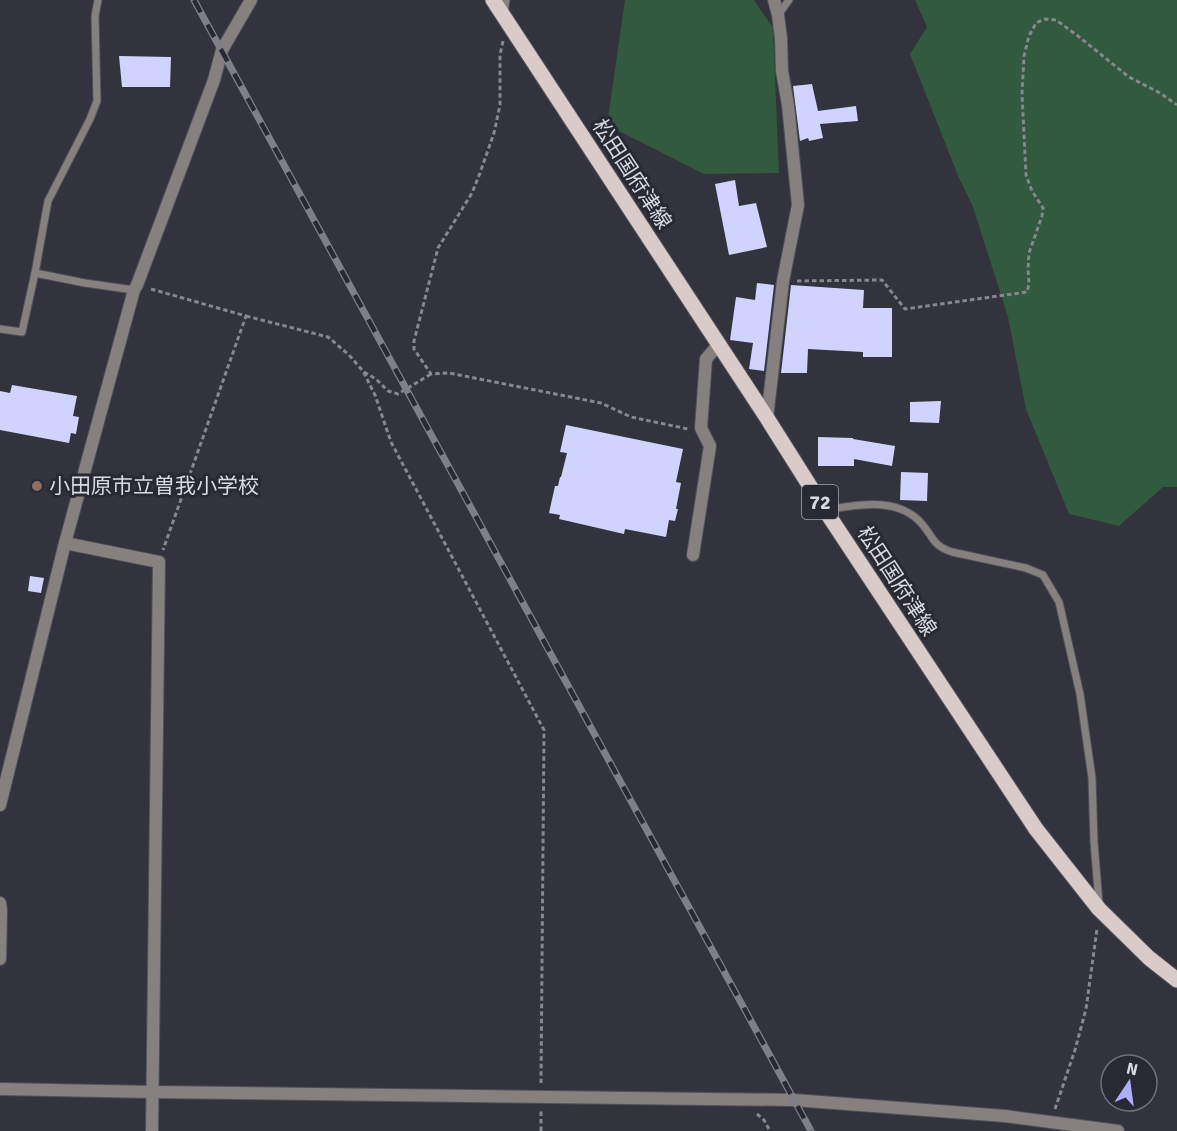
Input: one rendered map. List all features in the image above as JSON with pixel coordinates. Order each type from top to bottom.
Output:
[{"type":"main road","name":"松田国府津線","points":[[493,0],[1036,829],[1099,909],[1149,958],[1177,980]]},
{"type":"street","points":[[0,805],[65,543],[136,287],[214,80],[222,50],[251,0]]},
{"type":"street","points":[[767,418],[783,281],[798,205],[788,105],[782,70],[782,38],[774,0]]},
{"type":"street","points":[[693,555],[710,446],[700,429],[706,359],[718,345]]},
{"type":"street","points":[[65,543],[159,562],[152,1131]]},
{"type":"street","points":[[0,903],[0,958]]},
{"type":"street","points":[[0,1089],[794,1100],[1005,1116],[1118,1131]]},
{"type":"lane","points":[[0,329],[22,332],[48,201],[97,101],[95,16],[98,0]]},
{"type":"lane","points":[[506,0],[507,21]]},
{"type":"lane","points":[[778,15],[789,0]]},
{"type":"lane","points":[[35,273],[85,283],[136,287]]},
{"type":"lane","points":[[825,510],[868,504],[891,506],[908,512],[942,549],[1026,568],[1043,575],[1059,602],[1080,694],[1092,778],[1099,909]]},
{"type":"path","points":[[783,281],[882,280],[904,309],[1028,292],[1029,253],[1043,208],[1032,191],[1026,175],[1022,94],[1024,56],[1029,36],[1036,23],[1045,19],[1056,20],[1129,77],[1177,105]]},
{"type":"path","points":[[431,374],[414,349],[414,341],[438,248],[472,193],[494,133],[500,105],[500,55],[507,21]]},
{"type":"path","points":[[136,287],[328,337],[349,355],[363,371],[375,395],[391,442],[544,730],[541,1131]]},
{"type":"path","points":[[159,562],[246,316]]},
{"type":"path","points":[[363,371],[376,379],[388,391],[398,394],[431,374],[449,373],[601,403],[631,417],[687,429],[700,429]]},
{"type":"path","points":[[1050,1122],[1075,1050],[1086,1009],[1099,909]]},
{"type":"green space","points":[[625,0],[754,0],[773,28],[779,173],[704,174],[607,125]]},
{"type":"green space","points":[[915,0],[1177,0],[1177,487],[1163,487],[1119,526],[1069,514],[1026,409],[1008,317],[973,207],[959,178],[910,54],[927,27]]},
{"type":"building","points":[[119,56],[171,57],[170,87],[122,87]]},
{"type":"building","points":[[812,84],[818,111],[856,106],[858,121],[820,124],[823,138],[809,141],[808,138],[800,141],[793,86]]},
{"type":"building","points":[[735,180],[739,206],[756,203],[767,247],[729,255],[715,184]]},
{"type":"building","points":[[757,283],[774,285],[764,371],[749,369],[753,343],[730,340],[736,297],[755,300]]},
{"type":"building","points":[[791,285],[864,290],[863,308],[892,308],[892,357],[863,357],[863,352],[808,349],[807,373],[781,373]]},
{"type":"building","points":[[12,385],[77,396],[73,416],[79,417],[76,434],[71,433],[69,443],[0,430],[0,391],[10,393]]},
{"type":"building","points":[[941,401],[939,423],[910,422],[910,402]]},
{"type":"building","points":[[566,425],[683,449],[676,482],[681,483],[676,509],[678,509],[675,521],[669,520],[666,537],[625,529],[624,534],[559,519],[560,515],[549,513],[555,486],[558,486],[567,453],[560,452]]},
{"type":"building","points":[[818,437],[853,438],[895,446],[892,466],[854,459],[854,466],[818,466]]},
{"type":"building","points":[[901,472],[928,473],[927,501],[900,500]]},
{"type":"building","points":[[30,576],[44,578],[41,593],[28,591]]},
{"type":"railway","points":[[194,0],[811,1131]]},
{"type":"place","name":"小田原市立曽我小学校","points":[[37,486]]}]
